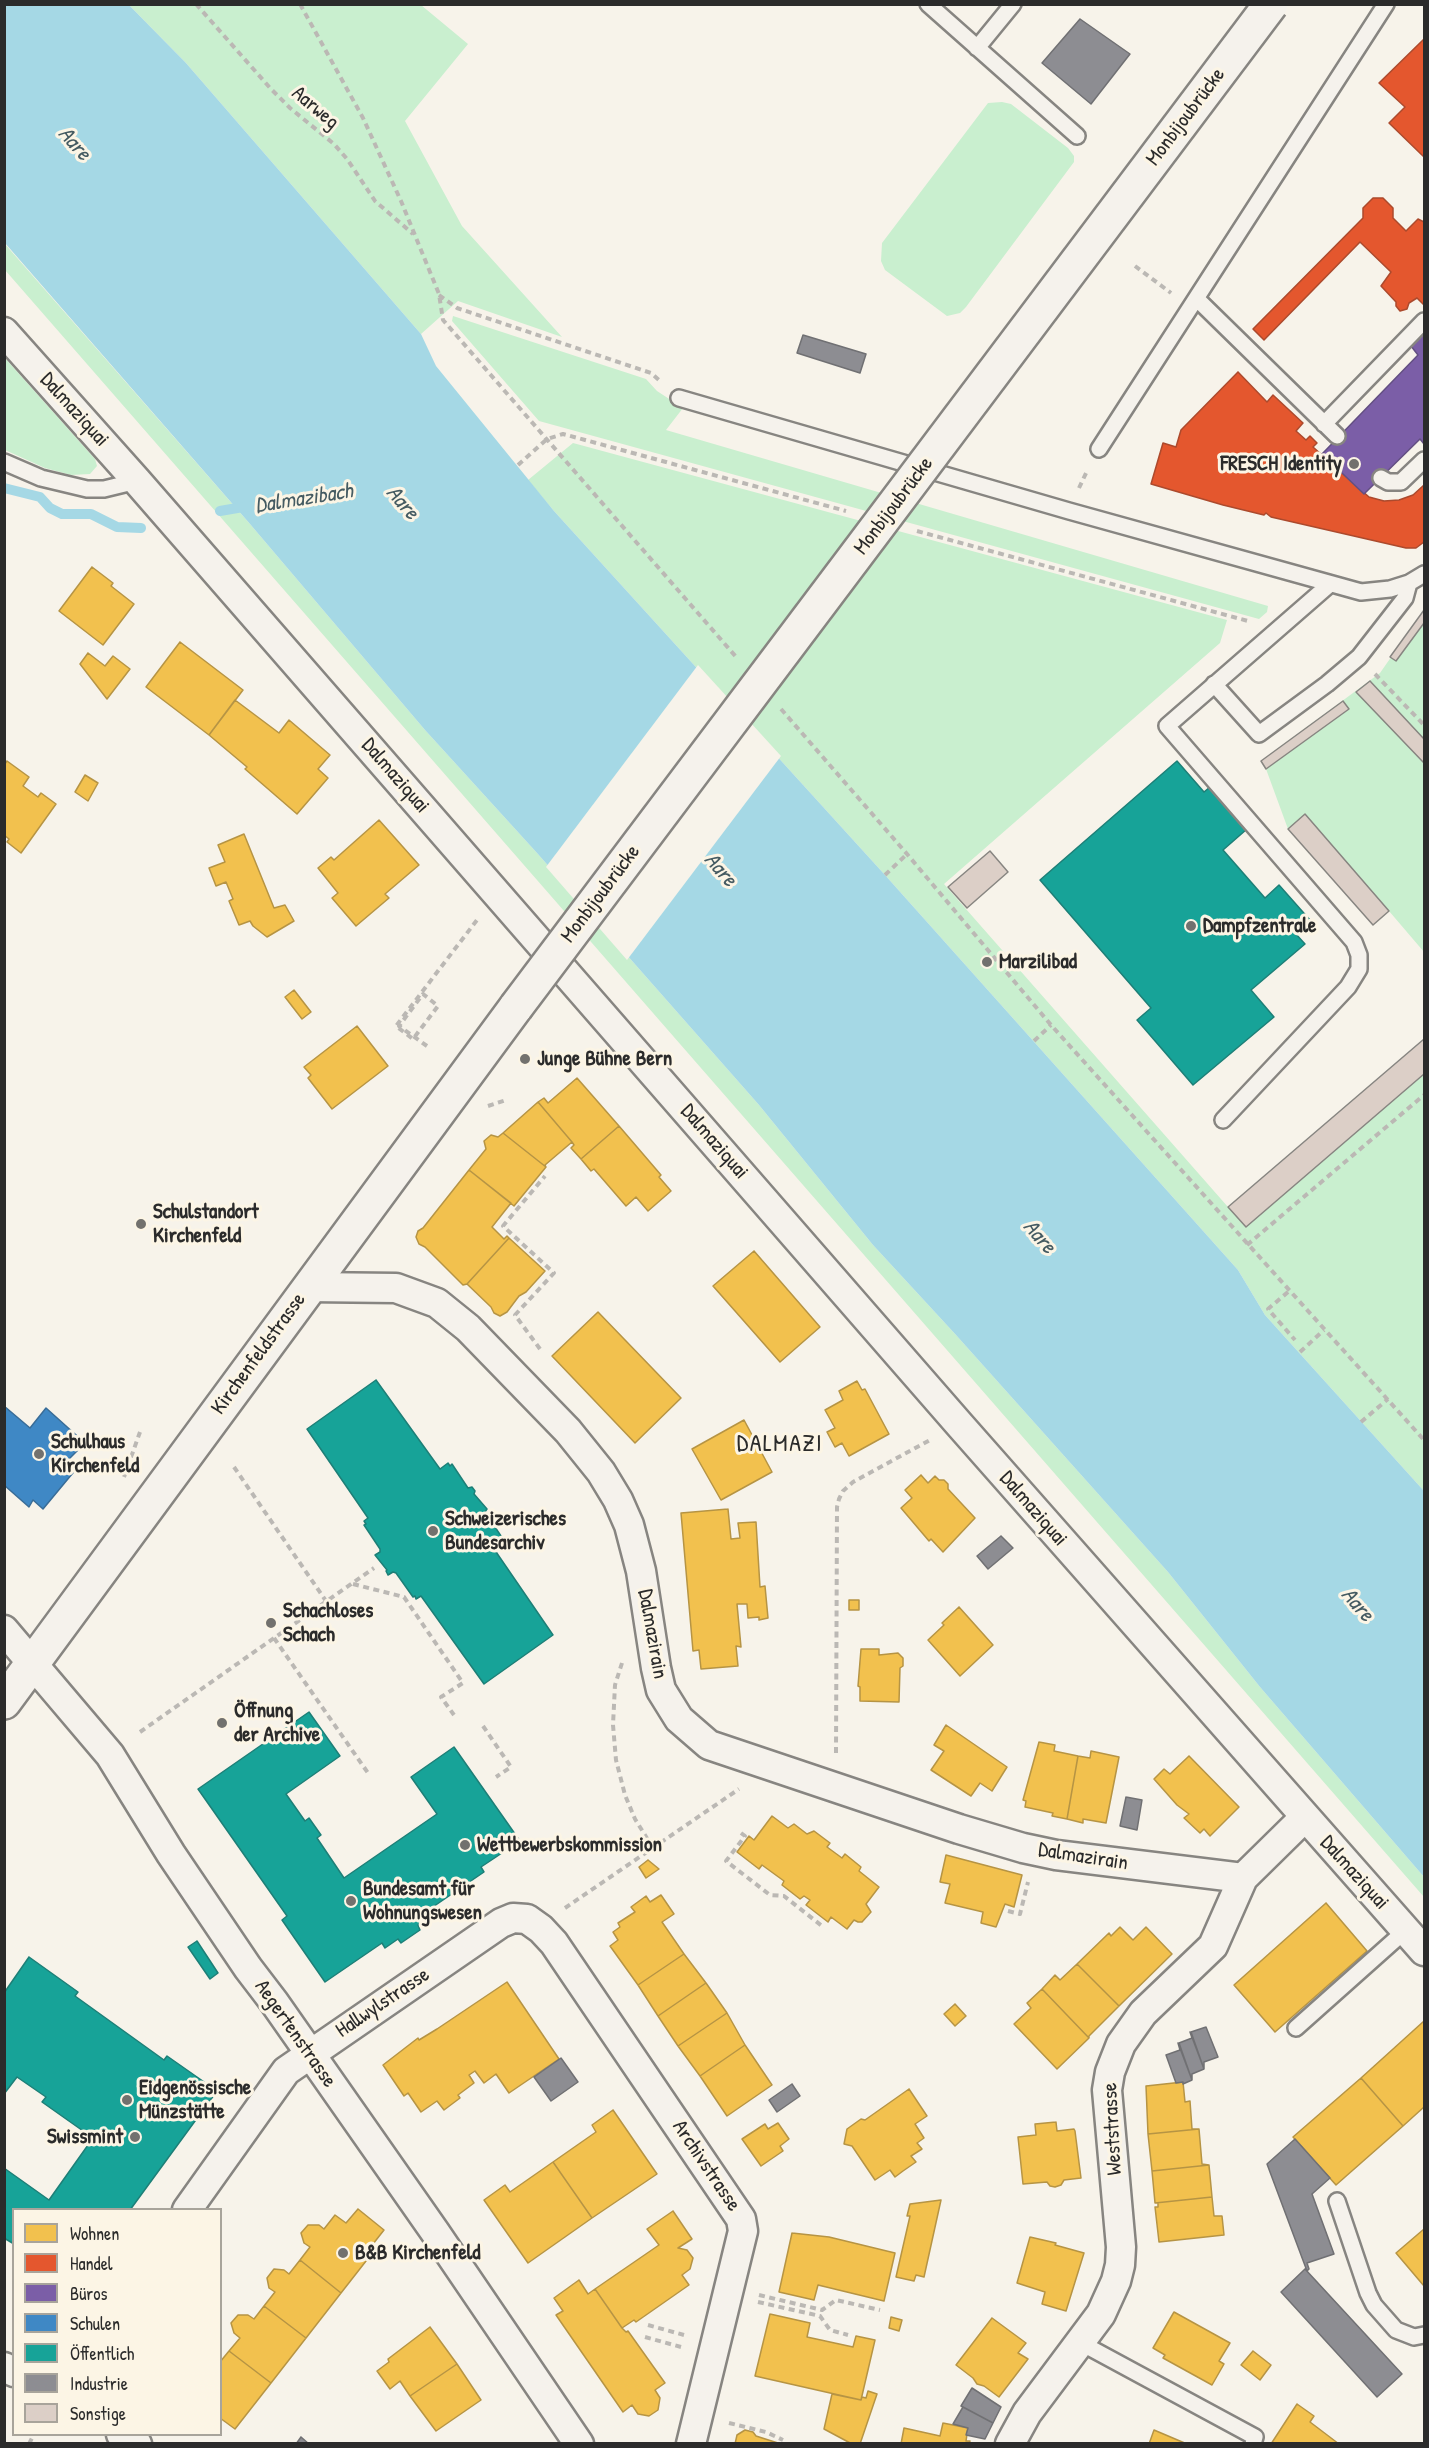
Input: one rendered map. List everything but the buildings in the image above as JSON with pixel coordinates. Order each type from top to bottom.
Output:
[{"type":"main road","name":"Monbijoubrücke","points":[[516,1007],[1271,4]]},
{"type":"main road","name":"Kirchenfeldstrasse","points":[[4,1702],[516,1007]]},
{"type":"street","name":"Dalmaziquai","points":[[4,332],[137,481],[1304,1818],[1425,1952]]},
{"type":"street","name":"Dalmazirain","points":[[308,1287],[396,1287],[430,1299],[468,1328],[588,1454],[618,1500],[629,1525],[638,1554],[659,1681],[668,1704],[683,1723],[709,1745],[959,1828],[1036,1851],[1243,1878]]},
{"type":"street","name":"Aegertenstrasse","points":[[4,1630],[110,1755],[171,1854],[435,2232],[579,2444]]},
{"type":"street","name":"Weststrasse","points":[[1010,2444],[1027,2413],[1101,2314],[1110,2296],[1120,2265],[1119,2228],[1107,2108],[1110,2072],[1115,2057],[1130,2029],[1143,2013],[1213,1946],[1243,1878],[1304,1818]]},
{"type":"street","name":"Hallwylstrasse","points":[[188,2208],[286,2071],[501,1923],[520,1918],[537,1925]]},
{"type":"street","name":"Archivstrasse","points":[[537,1925],[561,1953],[736,2209],[742,2223],[743,2231],[692,2444]]},
{"type":"street","points":[[124,2436],[137,2444]]},
{"type":"lane","points":[[928,4],[1077,136]]},
{"type":"lane","points":[[977,48],[1012,4]]},
{"type":"lane","points":[[1099,449],[1386,4]]},
{"type":"lane","points":[[1197,299],[1337,436]]},
{"type":"lane","points":[[1324,424],[1425,321]]},
{"type":"lane","points":[[679,398],[1069,511],[1360,592],[1390,589],[1409,584],[1425,574]]},
{"type":"lane","points":[[1381,478],[1388,483],[1401,482],[1425,460]]},
{"type":"lane","points":[[4,462],[41,478],[87,489],[104,489],[137,481]]},
{"type":"lane","points":[[1223,1120],[1348,987],[1359,969],[1360,962],[1354,942],[1167,726],[1330,584]]},
{"type":"lane","points":[[1214,684],[1258,734],[1327,684],[1359,657],[1406,598],[1409,584]]},
{"type":"lane","points":[[1296,2028],[1406,1930]]},
{"type":"lane","points":[[1337,2201],[1374,2305],[1396,2330],[1414,2337],[1425,2335]]},
{"type":"lane","points":[[1081,2343],[1255,2437],[1253,2444]]},
{"type":"path","name":"Aarweg","points":[[196,4],[271,89],[290,108],[334,144],[375,201],[414,235]]},
{"type":"path","points":[[300,4],[363,118],[439,294],[443,320],[738,658]]},
{"type":"path","points":[[1135,266],[1176,297]]},
{"type":"path","points":[[439,294],[457,308],[651,373],[679,398]]},
{"type":"path","points":[[518,465],[547,439]]},
{"type":"path","points":[[1069,511],[1099,449]]},
{"type":"path","points":[[1359,657],[1425,725]]},
{"type":"path","points":[[776,703],[1051,1025],[1288,1292],[1425,1440]]},
{"type":"path","points":[[885,875],[907,854]]},
{"type":"path","points":[[427,1046],[418,1040],[408,1033],[399,1026],[423,994],[438,1006],[426,1022],[419,1031],[413,1039],[396,1026],[478,918]]},
{"type":"path","points":[[1034,1041],[1051,1025]]},
{"type":"path","points":[[1247,1245],[1425,1095]]},
{"type":"path","points":[[540,1349],[515,1315],[554,1273],[503,1226],[545,1176]]},
{"type":"path","points":[[1288,1292],[1268,1309],[1295,1340]]},
{"type":"path","points":[[1300,1352],[1324,1330]]},
{"type":"path","points":[[1361,1422],[1388,1399]]},
{"type":"path","points":[[836,1764],[837,1508],[839,1499],[843,1491],[853,1482],[936,1437]]},
{"type":"path","points":[[234,1467],[326,1601]]},
{"type":"path","points":[[140,1732],[374,1568]]},
{"type":"path","points":[[352,1584],[404,1597],[463,1683],[441,1697],[454,1715]]},
{"type":"path","points":[[650,1628],[633,1631],[615,1685],[612,1725],[616,1760],[625,1795],[640,1830],[653,1848]]},
{"type":"path","points":[[274,1638],[368,1773]]},
{"type":"path","points":[[483,1726],[511,1767],[496,1777]]},
{"type":"path","points":[[572,1903],[728,1797]]},
{"type":"path","points":[[741,1833],[745,1836],[726,1861],[770,1895],[784,1896],[822,1926]]},
{"type":"path","points":[[1008,1911],[1020,1914],[1036,1851]]},
{"type":"path","points":[[756,2294],[822,2310],[836,2300],[880,2310]]},
{"type":"path","points":[[754,2301],[820,2316],[830,2331],[848,2335]]},
{"type":"path","points":[[648,2325],[689,2336]]},
{"type":"path","points":[[645,2337],[686,2348]]},
{"type":"path","points":[[724,2422],[766,2432],[783,2440]]},
{"type":"green space","points":[[129,5],[421,5],[468,44],[405,121],[462,226],[562,337],[458,301],[421,334],[186,63]]},
{"type":"green space","points":[[988,103],[1011,104],[1068,148],[1074,156],[1074,162],[966,307],[960,313],[947,316],[885,270],[881,261],[882,243]]},
{"type":"green space","points":[[4,243],[250,524],[425,730],[537,853],[759,1105],[873,1245],[1168,1572],[1260,1687],[1424,1877],[1424,1897],[5,270]]},
{"type":"green space","points":[[453,316],[646,379],[657,391],[683,408],[666,430],[1268,606],[1267,612],[1259,619],[539,421],[452,321]]},
{"type":"green space","points":[[4,357],[95,459],[97,466],[90,474],[71,475],[45,468],[5,450]]},
{"type":"green space","name":"Marzilibad","points":[[573,443],[1227,620],[1220,643],[944,884],[1228,1207],[1424,1039],[1424,1491],[1265,1315],[1238,1270],[528,480]]},
{"type":"green space","points":[[1424,610],[1424,952],[1389,911],[1288,829],[1261,761],[1380,673]]},
{"type":"water","name":"Aare","points":[[4,5],[129,5],[186,63],[421,334],[436,366],[554,511],[885,875],[1238,1270],[1265,1315],[1424,1491],[1424,1877],[1260,1687],[1168,1572],[873,1245],[759,1105],[537,853],[425,730],[250,524],[5,243]]},
{"type":"pier","points":[[698,665],[781,756],[627,960],[546,867]]},
{"type":"waterway","name":"Dalmazibach","points":[[4,488],[40,497],[50,508],[62,514],[91,514],[117,527],[141,528]]},
{"type":"waterway","name":"Dalmazibach","points":[[220,511],[249,506]]},
{"type":"place","name":"FRESCH Identity","points":[[1354,464]]},
{"type":"place","name":"Dampfzentrale","points":[[1191,926]]},
{"type":"place","name":"Marzilibad","points":[[987,962]]},
{"type":"place","name":"Junge Bühne Bern","points":[[525,1059]]},
{"type":"place","name":"Schulstandort Kirchenfeld","points":[[141,1224]]},
{"type":"place","name":"Schulhaus Kirchenfeld","points":[[39,1454]]},
{"type":"place","name":"Schweizerisches Bundesarchiv","points":[[433,1531]]},
{"type":"place","name":"Schachloses Schach","points":[[271,1623]]},
{"type":"place","name":"Öffnung der Archive","points":[[222,1723]]},
{"type":"place","name":"Wettbewerbskommission","points":[[465,1845]]},
{"type":"place","name":"Bundesamt für Wohnungswesen","points":[[351,1901]]},
{"type":"place","name":"Eidgenössische Münzstätte","points":[[127,2100]]},
{"type":"place","name":"Swissmint","points":[[135,2137]]},
{"type":"place","name":"B&B Kirchenfeld","points":[[343,2253]]},
{"type":"district","name":"DALMAZI","points":[[780,1445]]}]
